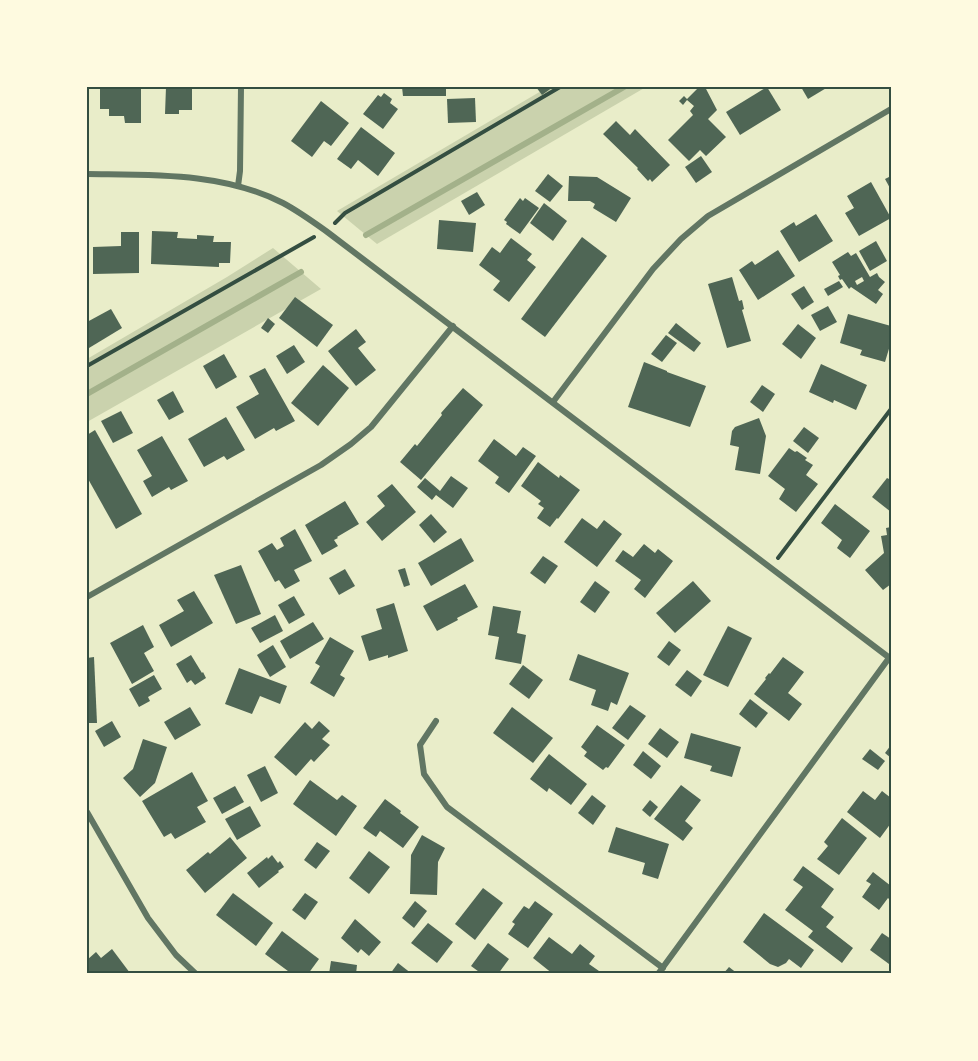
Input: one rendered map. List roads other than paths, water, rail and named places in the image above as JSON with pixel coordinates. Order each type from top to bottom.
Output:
[{"type":"street","points":[[238,186],[241,87]]},
{"type":"street","points":[[553,402],[653,269],[681,239],[708,216],[891,109]]},
{"type":"street","points":[[87,174],[173,175],[206,178],[238,186],[282,203],[304,216],[453,326],[890,659],[658,974]]},
{"type":"street","points":[[87,597],[321,465],[351,444],[391,403],[453,326]]},
{"type":"street","points":[[436,721],[420,745],[424,774],[447,807],[663,968]]},
{"type":"street","points":[[87,812],[148,918],[176,955],[196,974]]},
{"type":"waterway","points":[[366,235],[624,87]]},
{"type":"waterway","points":[[87,394],[301,272]]}]
